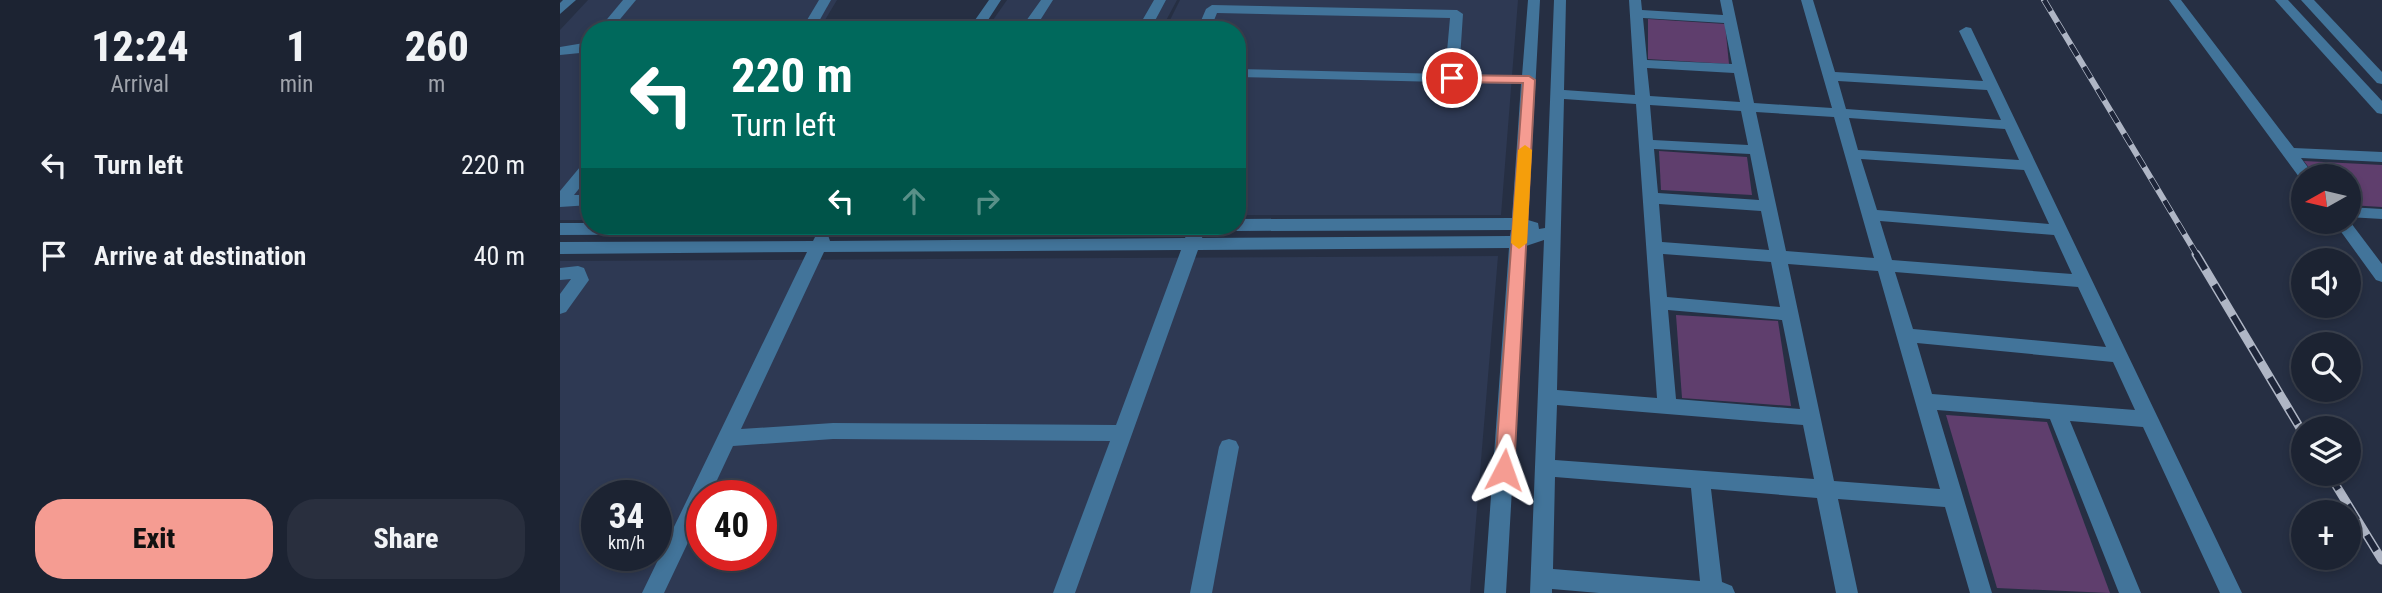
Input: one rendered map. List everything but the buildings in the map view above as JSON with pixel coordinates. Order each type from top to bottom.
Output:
[{"type":"street","points":[[560,10],[570,0]]},
{"type":"street","points":[[612,21],[630,0]]},
{"type":"street","points":[[812,21],[825,0]]},
{"type":"street","points":[[980,21],[995,0]]},
{"type":"street","points":[[1033,21],[1047,0]]},
{"type":"street","points":[[1147,21],[1160,0]]},
{"type":"street","points":[[1495,593],[1534,0]]},
{"type":"street","points":[[1560,0],[1541,586],[1716,593],[1700,480]]},
{"type":"street","points":[[1727,0],[1847,593]]},
{"type":"street","points":[[1807,0],[1981,593]]},
{"type":"street","points":[[2175,0],[2298,164]]},
{"type":"street","points":[[2281,0],[2382,110]]},
{"type":"street","points":[[2307,0],[2382,80]]},
{"type":"street","points":[[1667,407],[1635,7],[1730,19]]},
{"type":"street","points":[[1207,21],[1212,9],[1457,14],[1452,78]]},
{"type":"street","points":[[1966,31],[2231,593]]},
{"type":"street","points":[[560,51],[581,49]]},
{"type":"street","points":[[1640,64],[1741,69]]},
{"type":"street","points":[[1246,73],[1529,80]]},
{"type":"street","points":[[1829,76],[1990,86]]},
{"type":"street","points":[[1557,94],[2009,125]]},
{"type":"street","points":[[1646,144],[1757,150]]},
{"type":"street","points":[[2290,153],[2382,157]]},
{"type":"street","points":[[1852,154],[2028,165]]},
{"type":"street","points":[[560,202],[581,175]]},
{"type":"street","points":[[1650,198],[1768,206]]},
{"type":"street","points":[[560,202],[581,201]]},
{"type":"street","points":[[2361,213],[2382,214]]},
{"type":"street","points":[[1870,215],[2059,230]]},
{"type":"street","points":[[1246,225],[1520,224],[1552,231]]},
{"type":"street","points":[[560,229],[581,229]]},
{"type":"street","points":[[560,248],[1519,242],[1552,231]]},
{"type":"street","points":[[2351,234],[2382,276]]},
{"type":"street","points":[[653,593],[816,247],[825,235]]},
{"type":"street","points":[[1053,246],[1077,235]]},
{"type":"street","points":[[1064,593],[1195,235]]},
{"type":"street","points":[[1654,247],[2083,281]]},
{"type":"street","points":[[560,274],[578,272],[580,280],[560,307]]},
{"type":"street","points":[[1658,303],[1790,314]]},
{"type":"street","points":[[1906,335],[2118,355]]},
{"type":"street","points":[[1547,397],[1811,418]]},
{"type":"street","points":[[1925,401],[2148,419]]},
{"type":"street","points":[[2057,412],[2130,593]]},
{"type":"street","points":[[726,438],[833,431],[1123,433]]},
{"type":"street","points":[[1201,593],[1229,447]]},
{"type":"street","points":[[1545,468],[1954,499]]},
{"type":"shaded area","points":[[588,0],[837,0],[824,21],[581,21],[581,220],[560,220],[560,30]]},
{"type":"shaded area","points":[[1007,0],[1177,0],[1166,21],[992,21]]},
{"type":"shaded area","points":[[1180,0],[1518,0],[1501,215],[1246,215],[1246,21],[1170,21]]},
{"type":"shaded area","points":[[1648,19],[1725,24],[1729,64],[1648,59]]},
{"type":"shaded area","points":[[1659,151],[1747,157],[1752,195],[1661,190]]},
{"type":"shaded area","points":[[2304,161],[2382,165],[2382,207],[2361,206],[2361,164],[2306,164]]},
{"type":"shaded area","points":[[1498,256],[1470,593],[560,593],[560,261]]},
{"type":"shaded area","points":[[1676,315],[1778,321],[1791,406],[1682,398]]},
{"type":"shaded area","points":[[1946,415],[2047,422],[2110,593],[1997,588]]},
{"type":"railway","points":[[2044,0],[2197,255]]},
{"type":"railway","points":[[2196,254],[2293,416]]},
{"type":"railway","points":[[2336,486],[2382,560]]},
{"type":"slow traffic","points":[[1519,243],[1525,150]]},
{"type":"route","points":[[1452,78],[1529,80],[1504,470]]}]
